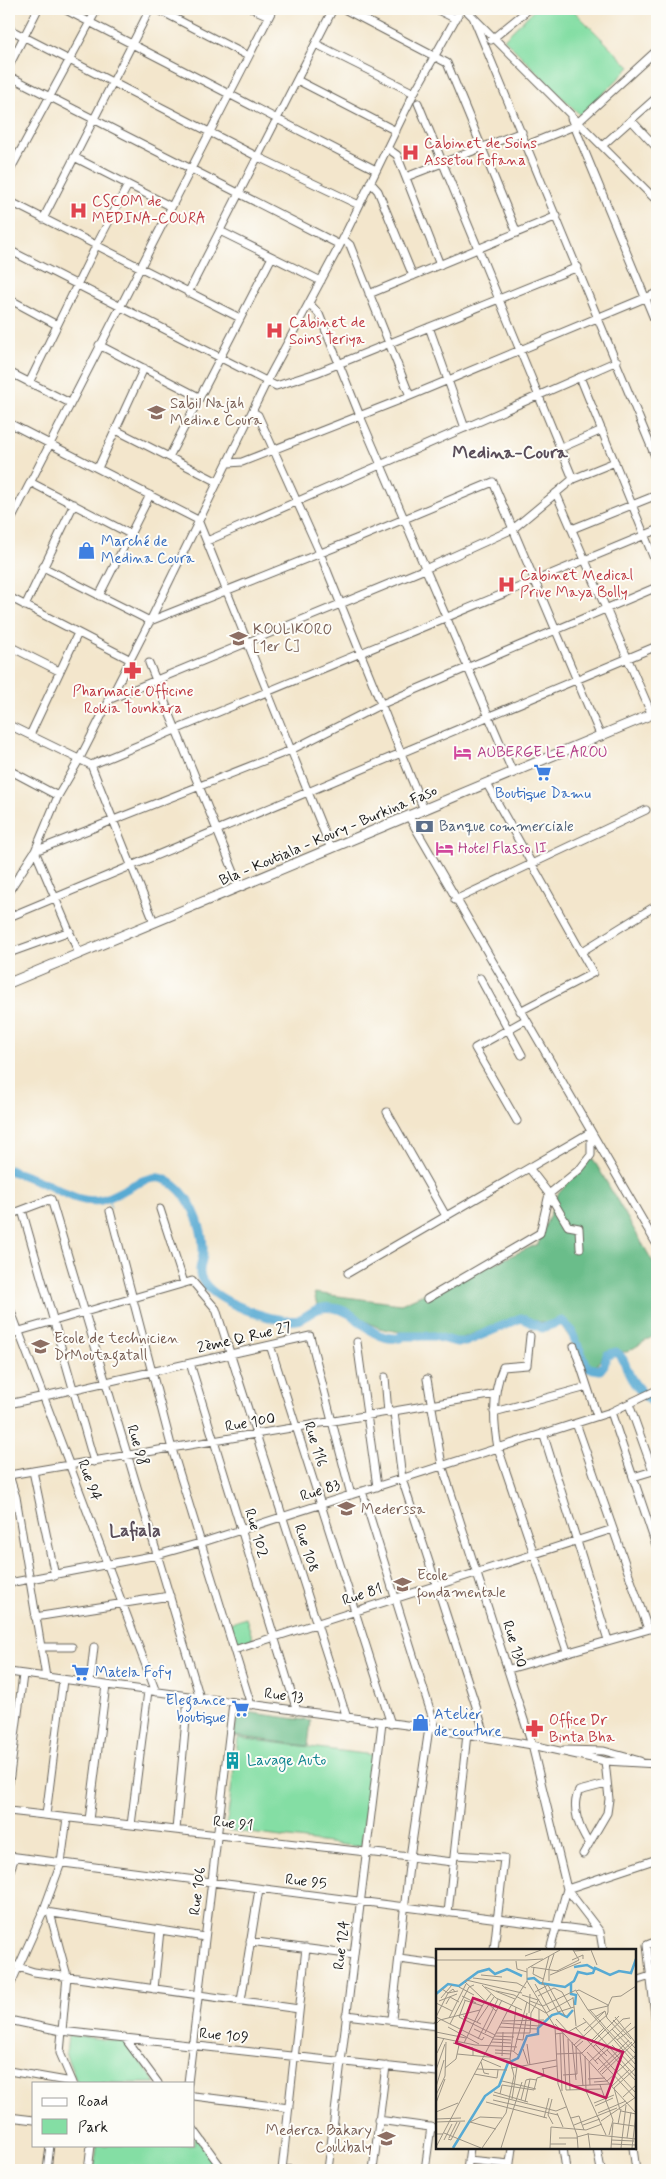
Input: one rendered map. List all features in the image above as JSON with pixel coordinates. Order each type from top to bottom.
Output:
[{"type":"main road","name":"Bla - Koutiala - Koury - Burkina Faso","points":[[9,983],[513,774],[654,713]]},
{"type":"street","points":[[9,66],[38,9]]},
{"type":"street","points":[[64,9],[229,92],[376,170]]},
{"type":"street","points":[[9,172],[97,9]]},
{"type":"street","points":[[43,219],[150,9]]},
{"type":"street","points":[[157,9],[248,56]]},
{"type":"street","points":[[253,9],[269,16]]},
{"type":"street","points":[[9,524],[170,206],[273,9]]},
{"type":"street","points":[[188,293],[334,9]]},
{"type":"street","points":[[344,9],[447,63],[518,233]]},
{"type":"street","points":[[436,9],[456,19]]},
{"type":"street","points":[[9,891],[36,851],[58,796],[79,760],[150,621],[198,520],[229,463],[267,381],[342,242],[414,94],[463,9],[569,113],[576,124],[657,326]]},
{"type":"street","points":[[485,43],[495,39],[529,9]]},
{"type":"street","points":[[473,17],[657,461]]},
{"type":"street","points":[[9,28],[258,157],[359,205]]},
{"type":"street","points":[[316,44],[414,94]]},
{"type":"street","points":[[527,145],[576,124],[657,50]]},
{"type":"street","points":[[9,76],[239,194],[350,245],[410,396]]},
{"type":"street","points":[[297,80],[396,131]]},
{"type":"street","points":[[602,146],[657,97]]},
{"type":"street","points":[[418,103],[573,479]]},
{"type":"street","points":[[631,120],[657,148]]},
{"type":"street","points":[[576,124],[602,146],[657,202]]},
{"type":"street","points":[[406,177],[522,132]]},
{"type":"street","points":[[387,148],[397,155],[440,265]]},
{"type":"street","points":[[74,157],[170,206]]},
{"type":"street","points":[[370,182],[378,191],[413,276]]},
{"type":"street","points":[[29,383],[128,185]]},
{"type":"street","points":[[9,201],[240,318]]},
{"type":"street","points":[[369,294],[557,216]]},
{"type":"street","points":[[220,231],[321,282]]},
{"type":"street","points":[[9,250],[220,358],[279,385],[339,363],[578,267]]},
{"type":"street","points":[[169,457],[272,257]]},
{"type":"street","points":[[229,463],[242,462],[360,416],[657,293]]},
{"type":"street","points":[[10,302],[57,325]]},
{"type":"street","points":[[309,303],[319,314],[403,518],[513,774]]},
{"type":"street","points":[[429,327],[465,428]]},
{"type":"street","points":[[99,345],[200,397]]},
{"type":"street","points":[[207,541],[617,361]]},
{"type":"street","points":[[98,468],[144,368]]},
{"type":"street","points":[[9,372],[70,403]]},
{"type":"street","points":[[580,378],[657,566]]},
{"type":"street","points":[[253,412],[258,415],[275,448],[298,501],[341,602],[424,810]]},
{"type":"street","points":[[9,423],[198,520],[331,849]]},
{"type":"street","points":[[116,430],[218,482]]},
{"type":"street","points":[[561,448],[602,430]]},
{"type":"street","points":[[108,700],[341,602],[425,569],[513,529],[573,479],[615,462]]},
{"type":"street","points":[[30,482],[130,534]]},
{"type":"street","points":[[43,567],[150,621],[493,482],[601,737]]},
{"type":"street","points":[[556,493],[628,659],[654,713]]},
{"type":"street","points":[[100,596],[150,495]]},
{"type":"street","points":[[572,529],[657,495]]},
{"type":"street","points":[[25,606],[74,504]]},
{"type":"street","points":[[9,725],[91,765],[657,530]]},
{"type":"street","points":[[36,851],[291,750],[382,704],[657,587]]},
{"type":"street","points":[[9,598],[129,659]]},
{"type":"street","points":[[30,736],[78,633]]},
{"type":"street","points":[[9,646],[59,671]]},
{"type":"street","points":[[9,917],[56,899],[657,646]]},
{"type":"street","points":[[149,663],[240,887]]},
{"type":"street","points":[[91,765],[154,922]]},
{"type":"street","points":[[9,771],[58,796]]},
{"type":"street","points":[[487,784],[593,973],[520,1011]]},
{"type":"street","points":[[455,900],[646,810]]},
{"type":"street","points":[[409,817],[455,900],[657,1245]]},
{"type":"street","points":[[36,851],[80,954]]},
{"type":"street","points":[[581,952],[657,905]]},
{"type":"street","points":[[9,953],[70,931]]},
{"type":"street","points":[[480,978],[522,1055]]},
{"type":"street","points":[[517,1121],[475,1048],[525,1020]]},
{"type":"street","points":[[387,1112],[446,1216]]},
{"type":"street","points":[[348,1273],[591,1132]]},
{"type":"street","points":[[428,1299],[540,1233],[549,1194],[580,1169],[591,1154],[591,1132]]},
{"type":"street","points":[[529,1168],[549,1194],[568,1226],[579,1228],[580,1248]]},
{"type":"street","name":"Rue 98","points":[[22,1210],[50,1199],[200,1698]]},
{"type":"street","points":[[9,1334],[188,1282],[160,1209]]},
{"type":"street","points":[[9,1215],[22,1210],[94,1462]]},
{"type":"street","points":[[110,1211],[172,1449],[251,1705]]},
{"type":"street","name":"Rue 108","points":[[188,1282],[216,1309],[347,1718]]},
{"type":"street","name":"Rue 94","points":[[9,1306],[156,1692]]},
{"type":"street","name":"2ème Q Rue 27","points":[[9,1404],[310,1336],[332,1422]]},
{"type":"street","points":[[530,1336],[527,1365],[504,1367],[500,1374],[494,1412],[498,1448],[567,1651]]},
{"type":"street","points":[[357,1342],[377,1487]]},
{"type":"street","name":"Rue 116","points":[[270,1345],[391,1724]]},
{"type":"street","points":[[574,1346],[597,1416]]},
{"type":"street","name":"Rue 102","points":[[190,1363],[297,1711]]},
{"type":"street","points":[[385,1377],[402,1479],[486,1737]]},
{"type":"street","name":"Rue 130","points":[[427,1379],[430,1406],[442,1465],[478,1572],[532,1745],[567,1889]]},
{"type":"street","points":[[494,1412],[587,1387]]},
{"type":"street","name":"Rue 83","points":[[9,1583],[108,1566],[200,1543],[611,1412],[655,1392]]},
{"type":"street","name":"Rue 100","points":[[9,1475],[127,1457],[496,1394]]},
{"type":"street","points":[[632,1403],[653,1471],[633,1477]]},
{"type":"street","points":[[611,1412],[657,1548]]},
{"type":"street","points":[[332,1422],[351,1495]]},
{"type":"street","points":[[576,1423],[648,1629]]},
{"type":"street","points":[[544,1433],[608,1640]]},
{"type":"street","points":[[33,1471],[55,1576]]},
{"type":"street","points":[[9,1475],[16,1497],[28,1580],[46,1677]]},
{"type":"street","points":[[362,1491],[396,1598],[432,1728],[410,1857],[392,2019]]},
{"type":"street","name":"Rue 81","points":[[234,1650],[613,1529]]},
{"type":"street","points":[[35,1617],[123,1605],[170,1596]]},
{"type":"street","points":[[509,1669],[657,1627]]},
{"type":"street","points":[[90,1682],[94,1646]]},
{"type":"street","points":[[41,1648],[72,1647]]},
{"type":"street","name":"Rue 13","points":[[9,1672],[382,1723],[432,1728],[532,1745],[578,1757],[605,1761],[657,1764]]},
{"type":"street","points":[[9,1783],[22,1675]]},
{"type":"street","points":[[46,1816],[63,1680]]},
{"type":"street","points":[[89,1820],[106,1685]]},
{"type":"street","points":[[131,1825],[148,1691]]},
{"type":"street","points":[[176,1830],[188,1697]]},
{"type":"street","name":"Rue 106","points":[[188,2082],[233,1703]]},
{"type":"street","name":"Rue 124","points":[[328,2170],[382,1723]]},
{"type":"street","points":[[448,1913],[467,1734]]},
{"type":"street","name":"Rue 13","points":[[556,1750],[604,1751],[647,1763]]},
{"type":"street","points":[[583,1854],[607,1813],[609,1800],[605,1761]]},
{"type":"street","points":[[589,1844],[581,1830],[575,1798],[579,1792],[606,1784]]},
{"type":"street","name":"Rue 91","points":[[9,1811],[410,1857],[454,1859],[504,1858],[498,1919]]},
{"type":"street","points":[[9,1988],[47,1912],[61,1863],[67,1818]]},
{"type":"street","points":[[9,1873],[12,1856]]},
{"type":"street","name":"Rue 95","points":[[12,1856],[600,1932]]},
{"type":"street","points":[[567,1889],[657,1859]]},
{"type":"street","points":[[241,2001],[259,1889]]},
{"type":"street","points":[[550,1949],[567,1889]]},
{"type":"street","points":[[567,1889],[600,1932],[602,1949]]},
{"type":"street","points":[[47,1912],[205,1936]]},
{"type":"street","points":[[47,1912],[67,1976],[60,2053],[72,2082]]},
{"type":"street","points":[[494,1949],[498,1919]]},
{"type":"street","points":[[154,1988],[160,1930]]},
{"type":"street","points":[[250,1941],[354,1954]]},
{"type":"street","points":[[657,1941],[648,1944],[654,1975],[657,2033]]},
{"type":"street","points":[[296,2170],[282,2169],[306,1948]]},
{"type":"street","points":[[399,1960],[436,1964]]},
{"type":"street","points":[[9,1964],[18,1968],[67,1976],[299,2009]]},
{"type":"street","points":[[636,1981],[654,1975]]},
{"type":"street","points":[[346,2015],[392,2019],[436,2026]]},
{"type":"street","name":"Rue 109","points":[[9,2020],[61,2031],[436,2072]]},
{"type":"street","points":[[124,2038],[157,2082]]},
{"type":"street","points":[[373,2170],[386,2066]]},
{"type":"street","points":[[9,2071],[72,2082]]},
{"type":"street","points":[[195,2096],[289,2108]]},
{"type":"street","points":[[9,2118],[32,2120]]},
{"type":"street","points":[[378,2120],[434,2127],[426,2170]]},
{"type":"street","points":[[195,2131],[223,2170]]},
{"type":"street","points":[[47,2170],[50,2146]]},
{"type":"street","points":[[88,2170],[91,2146]]},
{"type":"street","points":[[467,2170],[470,2149]]},
{"type":"street","points":[[468,2160],[509,2167],[512,2149]]},
{"type":"street","points":[[563,2149],[566,2170]]},
{"type":"street","points":[[597,2149],[601,2170]]},
{"type":"street","points":[[633,2149],[636,2170]]},
{"type":"green space","points":[[535,9],[572,9],[630,67],[581,116],[504,39]]},
{"type":"green space","points":[[592,1157],[657,1269],[657,1334],[627,1352],[606,1351],[596,1366],[590,1367],[561,1325],[547,1324],[520,1316],[452,1342],[379,1328],[336,1306],[317,1305],[314,1293],[401,1304],[538,1244],[558,1194]]},
{"type":"green space","points":[[246,1618],[253,1640],[237,1645],[230,1623]]},
{"type":"green space","points":[[238,1711],[311,1721],[308,1746],[234,1736]]},
{"type":"green space","points":[[238,1738],[373,1755],[361,1847],[226,1830]]},
{"type":"green space","points":[[68,2035],[126,2042],[155,2082],[77,2082],[66,2055]]},
{"type":"green space","points":[[195,2134],[221,2170],[94,2170],[97,2146],[195,2146]]},
{"type":"waterway","points":[[9,1170],[73,1197],[94,1201],[108,1198],[133,1185],[150,1179],[164,1179],[173,1184],[188,1200],[198,1220],[203,1242],[201,1278],[208,1288],[216,1294],[254,1313],[295,1321],[317,1309],[327,1307],[342,1310],[372,1331],[389,1338],[434,1336],[456,1342],[465,1342],[521,1318],[542,1328],[562,1321],[570,1329],[588,1368],[600,1370],[604,1365],[607,1355],[616,1352],[623,1360],[635,1385],[657,1407]]},
{"type":"waterway","points":[[108,1197],[111,1208]]},
{"type":"place","name":"Cabinet de Soins Assetou Fofana","points":[[410,152]]},
{"type":"place","name":"CSCOM de MEDINA-COURA","points":[[78,210]]},
{"type":"place","name":"Cabinet de Soins Teriya","points":[[275,331]]},
{"type":"place","name":"Sabil Najah Medine Coura","points":[[156,412]]},
{"type":"place","name":"Marché de Medina Coura","points":[[87,550]]},
{"type":"place","name":"Cabinet Medical Prive Maya Bolly","points":[[506,584]]},
{"type":"place","name":"KOULIKORO [1er C]","points":[[239,638]]},
{"type":"place","name":"Pharmacie Officine Rokia Tounkara","points":[[133,670]]},
{"type":"place","name":"AUBERGE LE AROU","points":[[463,752]]},
{"type":"place","name":"Boutique Damu","points":[[543,772]]},
{"type":"place","name":"Banque commerciale","points":[[425,826]]},
{"type":"place","name":"Hotel Flasso II","points":[[444,848]]},
{"type":"place","name":"Ecole de technicien DrMoutagatall","points":[[40,1347]]},
{"type":"place","name":"Mederssa","points":[[347,1509]]},
{"type":"place","name":"Ecole fondamentale","points":[[403,1584]]},
{"type":"place","name":"Matela Fofy","points":[[81,1672]]},
{"type":"place","name":"Elegance boutique","points":[[240,1709]]},
{"type":"place","name":"Atelier de couture","points":[[420,1723]]},
{"type":"place","name":"Office Dr Binta Bha","points":[[535,1729]]},
{"type":"place","name":"Lavage Auto","points":[[233,1760]]},
{"type":"place","name":"Mederca Bakary Coulibaly","points":[[386,2139]]},
{"type":"district","name":"Medina-Coura","points":[[510,452]]},
{"type":"district","name":"Lafiala","points":[[135,1530]]}]
